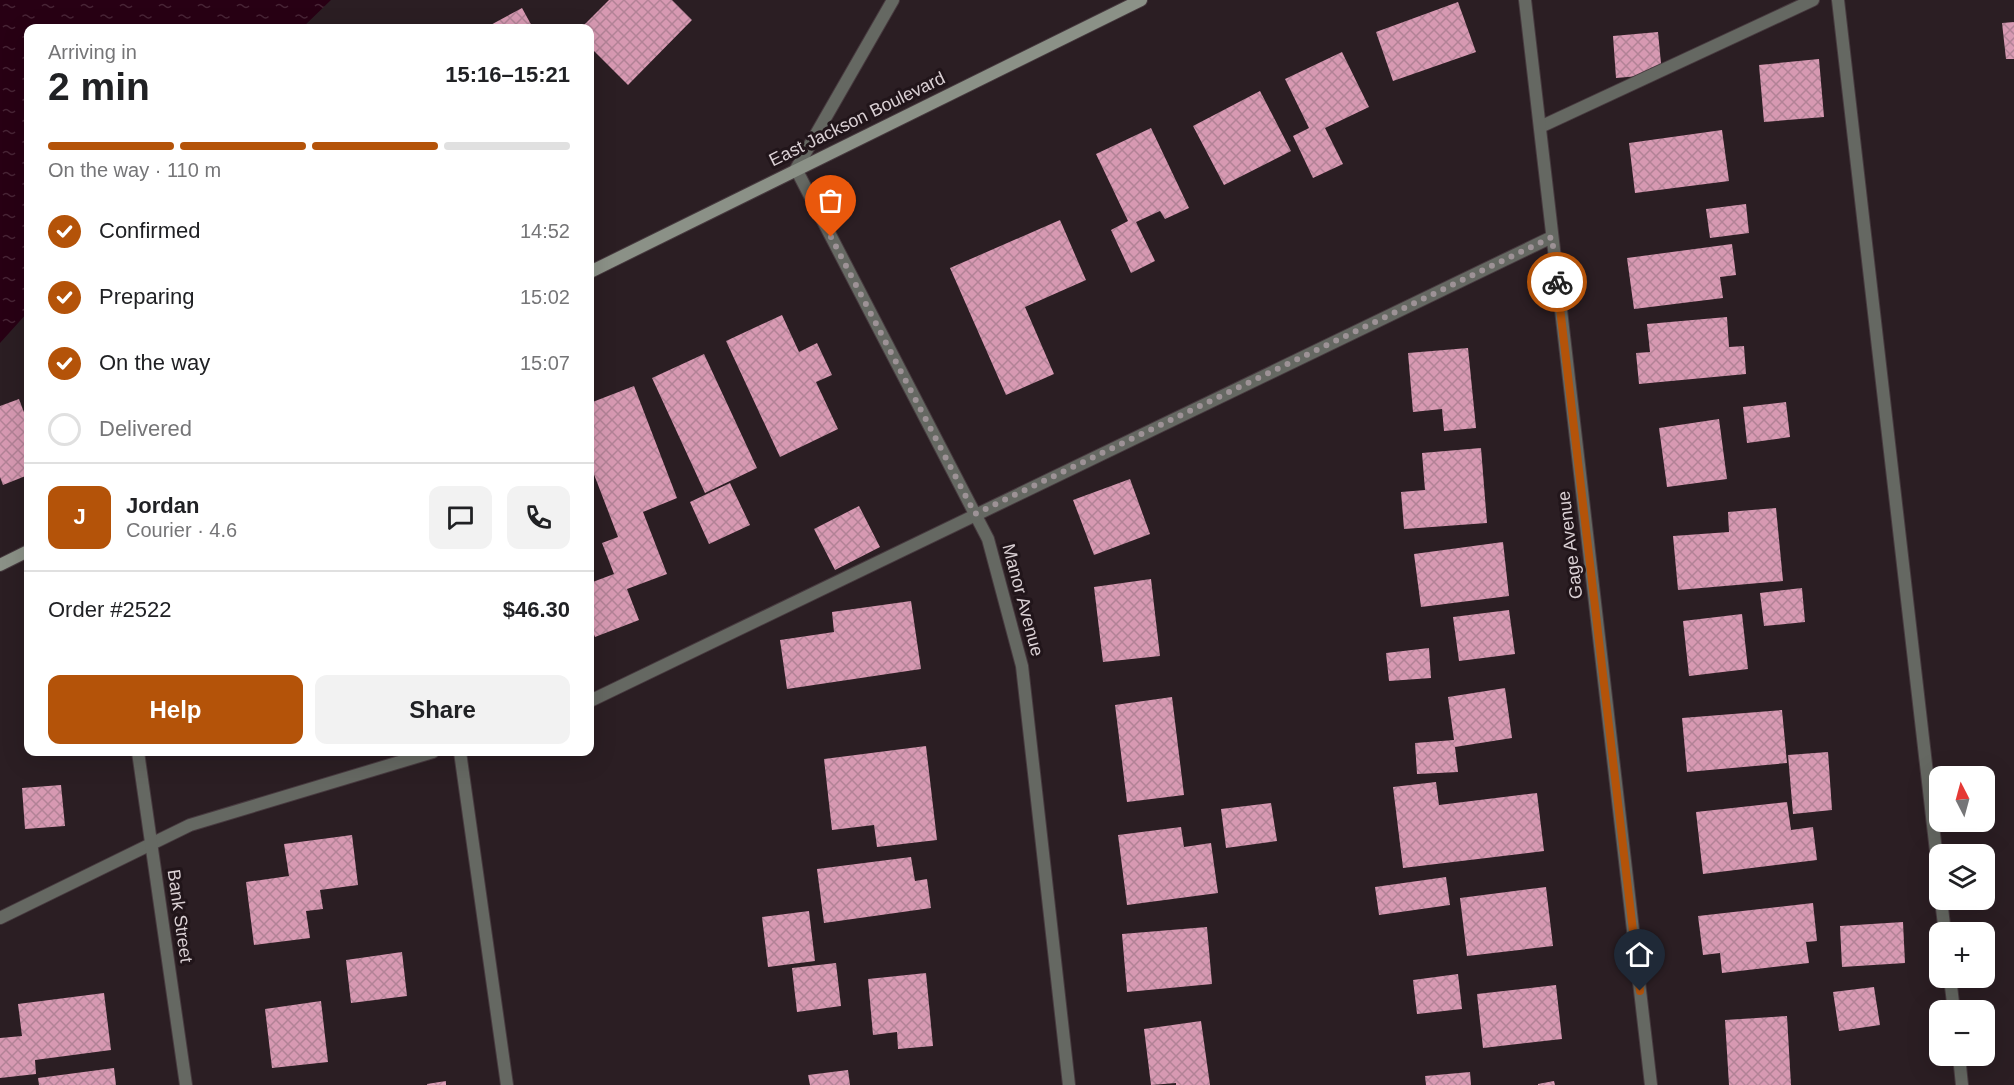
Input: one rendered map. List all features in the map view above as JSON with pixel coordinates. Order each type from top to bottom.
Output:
[{"type":"main road","name":"East Jackson Boulevard","points":[[594,270],[1141,0]]},
{"type":"main road","points":[[0,565],[24,553]]},
{"type":"street","points":[[796,169],[893,0]]},
{"type":"street","name":"Gage Avenue","points":[[1525,0],[1651,1085]]},
{"type":"street","points":[[1540,127],[1813,0]]},
{"type":"street","points":[[1838,0],[1935,844]]},
{"type":"street","name":"Manor Avenue","points":[[796,169],[988,539],[1022,666],[1069,1085]]},
{"type":"street","points":[[594,699],[1552,237]]},
{"type":"street","name":"Bank Street","points":[[139,756],[186,1085]]},
{"type":"street","points":[[0,918],[190,825],[420,756]]},
{"type":"street","points":[[461,756],[507,1085]]},
{"type":"street","points":[[1960,1066],[1962,1085]]},
{"type":"water","points":[[0,0],[331,0],[306,24],[24,24],[24,316],[0,343]]},
{"type":"building","points":[[609,0],[672,0],[692,20],[628,85],[594,51],[594,24],[585,24]]},
{"type":"building","points":[[1458,2],[1476,52],[1393,81],[1376,32]]},
{"type":"building","points":[[522,8],[531,24],[492,24]]},
{"type":"building","points":[[2014,22],[2014,59],[2006,59],[2002,23]]},
{"type":"building","points":[[1658,32],[1662,74],[1616,78],[1613,36]]},
{"type":"building","points":[[1342,52],[1369,107],[1325,128],[1343,164],[1313,178],[1293,136],[1309,128],[1285,79]]},
{"type":"building","points":[[1819,59],[1824,117],[1764,122],[1759,65]]},
{"type":"building","points":[[1260,91],[1291,151],[1224,185],[1193,126]]},
{"type":"building","points":[[1151,128],[1189,208],[1165,219],[1160,211],[1136,222],[1155,261],[1131,273],[1111,230],[1128,221],[1096,154]]},
{"type":"building","points":[[1722,130],[1729,181],[1635,193],[1629,143]]},
{"type":"building","points":[[1746,204],[1749,233],[1710,238],[1706,209]]},
{"type":"building","points":[[1060,220],[1086,280],[1025,307],[1054,374],[1006,395],[950,268]]},
{"type":"building","points":[[1732,244],[1736,275],[1720,277],[1723,298],[1634,309],[1627,258]]},
{"type":"building","points":[[782,315],[799,352],[817,343],[832,375],[816,382],[838,429],[780,457],[726,341]]},
{"type":"building","points":[[1727,317],[1729,347],[1744,346],[1746,374],[1639,384],[1636,353],[1650,352],[1647,324]]},
{"type":"building","points":[[1468,348],[1476,428],[1444,431],[1442,409],[1413,412],[1408,353]]},
{"type":"building","points":[[704,354],[757,468],[705,493],[652,378]]},
{"type":"building","points":[[634,386],[677,498],[643,512],[667,574],[627,589],[639,620],[595,637],[594,582],[614,574],[602,543],[618,537],[594,474],[594,401]]},
{"type":"building","points":[[19,399],[24,412],[24,477],[3,485],[0,477],[0,406]]},
{"type":"building","points":[[1786,402],[1790,437],[1747,443],[1743,407]]},
{"type":"building","points":[[1719,419],[1727,479],[1667,487],[1659,428]]},
{"type":"building","points":[[1481,448],[1487,523],[1404,529],[1401,492],[1425,490],[1422,453]]},
{"type":"building","points":[[1130,479],[1150,534],[1094,555],[1073,500]]},
{"type":"building","points":[[730,483],[750,525],[709,544],[690,502]]},
{"type":"building","points":[[859,506],[880,547],[835,570],[814,529]]},
{"type":"building","points":[[1776,508],[1783,581],[1678,590],[1673,536],[1729,532],[1728,512]]},
{"type":"building","points":[[1503,542],[1509,596],[1421,607],[1414,554]]},
{"type":"building","points":[[1151,579],[1160,656],[1103,662],[1094,587]]},
{"type":"building","points":[[1802,588],[1805,622],[1764,626],[1760,593]]},
{"type":"building","points":[[911,601],[921,669],[787,689],[780,640],[834,632],[832,612]]},
{"type":"building","points":[[1509,610],[1515,654],[1459,661],[1453,617]]},
{"type":"building","points":[[1742,614],[1748,669],[1689,676],[1683,621]]},
{"type":"building","points":[[1429,648],[1431,678],[1389,681],[1386,653]]},
{"type":"building","points":[[1505,688],[1512,738],[1455,747],[1458,772],[1417,774],[1415,743],[1454,740],[1448,697]]},
{"type":"building","points":[[1172,697],[1184,795],[1127,802],[1115,705]]},
{"type":"building","points":[[1782,710],[1787,763],[1687,772],[1682,718]]},
{"type":"building","points":[[926,746],[937,840],[877,847],[874,825],[832,830],[824,759]]},
{"type":"building","points":[[1828,752],[1832,810],[1793,814],[1788,755]]},
{"type":"building","points":[[1436,782],[1439,805],[1537,793],[1544,851],[1403,868],[1393,787]]},
{"type":"building","points":[[61,785],[65,826],[25,829],[22,788]]},
{"type":"building","points":[[1787,802],[1791,830],[1813,827],[1817,860],[1703,874],[1696,812]]},
{"type":"building","points":[[1271,803],[1277,841],[1226,848],[1221,809]]},
{"type":"building","points":[[1181,827],[1184,847],[1211,843],[1218,893],[1127,905],[1118,835]]},
{"type":"building","points":[[352,835],[358,885],[320,890],[323,909],[306,911],[310,938],[254,945],[246,882],[289,876],[284,844]]},
{"type":"building","points":[[911,857],[915,881],[927,879],[931,908],[824,923],[817,869]]},
{"type":"building","points":[[1446,877],[1450,905],[1379,915],[1375,887]]},
{"type":"building","points":[[1546,887],[1553,946],[1467,956],[1460,898]]},
{"type":"building","points":[[1813,903],[1817,941],[1806,942],[1809,963],[1722,973],[1720,953],[1703,955],[1698,916]]},
{"type":"building","points":[[809,911],[815,961],[768,967],[762,917]]},
{"type":"building","points":[[1903,922],[1905,963],[1842,967],[1840,926]]},
{"type":"building","points":[[1207,927],[1212,984],[1127,992],[1122,934]]},
{"type":"building","points":[[402,952],[407,996],[351,1003],[346,960]]},
{"type":"building","points":[[836,963],[841,1006],[797,1012],[792,968]]},
{"type":"building","points":[[926,973],[933,1046],[898,1049],[897,1032],[873,1035],[868,979]]},
{"type":"building","points":[[1458,974],[1462,1009],[1417,1014],[1413,980]]},
{"type":"building","points":[[1556,985],[1562,1039],[1483,1048],[1477,994]]},
{"type":"building","points":[[1874,987],[1880,1025],[1839,1031],[1833,992]]},
{"type":"building","points":[[104,993],[111,1050],[35,1060],[36,1074],[0,1078],[0,1038],[22,1036],[18,1004]]},
{"type":"building","points":[[321,1001],[328,1062],[272,1068],[265,1009]]},
{"type":"building","points":[[1787,1016],[1791,1085],[1729,1085],[1725,1020]]},
{"type":"building","points":[[1201,1021],[1210,1085],[1176,1085],[1176,1083],[1151,1085],[1144,1029]]},
{"type":"building","points":[[114,1068],[116,1085],[39,1085],[38,1078]]},
{"type":"building","points":[[848,1070],[850,1085],[810,1085],[808,1075]]},
{"type":"building","points":[[1470,1072],[1471,1085],[1426,1085],[1425,1076]]},
{"type":"building","points":[[446,1081],[446,1085],[427,1085],[427,1084]]},
{"type":"building","points":[[1554,1081],[1555,1085],[1538,1085],[1538,1084]]},
{"type":"way so far","points":[[831,237],[975,514],[1552,237],[1557,282]]},
{"type":"route","points":[[1557,282],[1640,991]]}]
